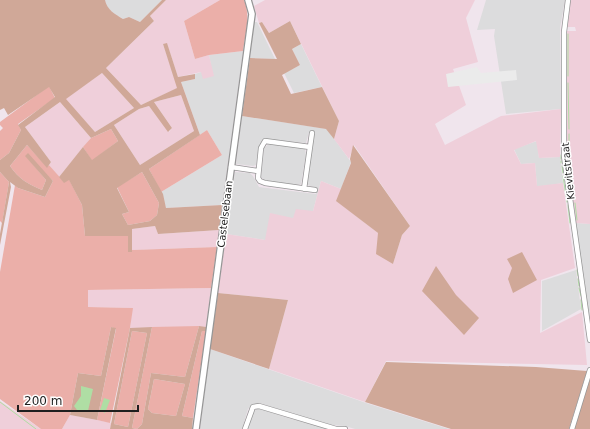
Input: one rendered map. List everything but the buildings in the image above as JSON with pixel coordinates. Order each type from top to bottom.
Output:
[{"type":"street","name":"Castelsebaan","points":[[196,429],[252,14],[248,0]]},
{"type":"street","name":"Kievitstraat","points":[[568,0],[564,32],[564,156],[590,340]]},
{"type":"street","points":[[304,189],[312,133]]},
{"type":"street","points":[[310,146],[266,141],[261,148],[258,178],[260,182],[265,184],[315,190]]},
{"type":"street","points":[[231,167],[258,171]]},
{"type":"street","points":[[572,429],[590,370]]},
{"type":"street","points":[[245,429],[253,407],[259,406],[336,429],[345,429]]},
{"type":"shaded area","points":[[0,0],[105,0],[109,9],[123,19],[129,17],[140,22],[162,0],[166,0],[150,16],[154,21],[106,68],[141,105],[177,88],[163,44],[167,43],[178,77],[195,74],[195,79],[181,82],[200,135],[149,169],[163,194],[166,208],[222,205],[219,230],[158,234],[155,226],[132,229],[132,252],[128,252],[128,236],[85,236],[82,205],[69,180],[64,183],[59,177],[83,147],[92,160],[118,141],[111,129],[91,138],[60,102],[25,127],[51,162],[47,168],[27,145],[10,166],[24,181],[42,190],[46,180],[25,156],[28,153],[53,181],[45,197],[18,188],[10,182],[11,187],[0,245],[0,234],[9,182],[0,172],[0,160],[9,153],[21,130],[18,125],[55,97],[49,87],[8,115],[4,108],[0,110]],"holes":[[[102,73],[134,108],[95,132],[66,99]],[[181,95],[194,131],[140,165],[114,125],[139,109],[149,106],[168,132],[172,128],[154,102]],[[142,172],[159,203],[157,215],[150,221],[128,225],[122,214],[129,212],[117,188]]]},
{"type":"shaded area","points":[[105,0],[162,0],[140,22],[129,17],[123,19],[113,13],[106,6]]},
{"type":"shaded area","points":[[166,0],[220,0],[184,21],[195,59],[209,55],[214,76],[203,79],[201,72],[178,77],[167,44],[163,44],[178,88],[141,105],[106,68],[154,21],[150,16]]},
{"type":"shaded area","points":[[220,0],[244,0],[247,19],[243,51],[209,55],[195,59],[184,21]]},
{"type":"shaded area","points":[[265,0],[475,0],[466,18],[478,62],[453,69],[466,105],[435,124],[445,145],[501,116],[561,109],[560,157],[539,158],[536,141],[514,150],[521,164],[535,163],[537,186],[563,183],[575,268],[541,280],[540,333],[582,312],[587,365],[386,361],[365,402],[269,369],[288,300],[218,293],[226,234],[265,240],[270,213],[293,218],[296,209],[313,211],[321,181],[341,189],[337,201],[378,233],[393,264],[402,235],[410,226],[354,145],[349,159],[334,139],[339,121],[290,21],[269,33],[262,22],[259,23],[254,6]]},
{"type":"shaded area","points":[[486,0],[565,0],[560,28],[561,109],[506,114],[494,36],[495,29],[477,30]]},
{"type":"shaded area","points":[[570,0],[590,0],[590,224],[576,223],[567,155],[566,31],[576,31],[575,27],[567,27]]},
{"type":"shaded area","points":[[290,21],[301,44],[292,49],[300,65],[282,75],[291,94],[322,87],[339,121],[334,139],[326,129],[242,116],[250,58],[277,59],[259,23],[262,22],[269,33]]},
{"type":"shaded area","points":[[254,22],[257,22],[275,59],[250,58]]},
{"type":"shaded area","points":[[301,44],[322,87],[294,93],[284,73],[300,65],[292,49]]},
{"type":"shaded area","points":[[243,51],[222,205],[166,208],[161,192],[222,155],[207,130],[200,135],[181,82],[195,79],[195,74],[201,72],[213,76],[209,55]]},
{"type":"shaded area","points":[[477,67],[481,73],[516,70],[517,80],[448,87],[446,74]]},
{"type":"shaded area","points":[[102,73],[134,108],[95,132],[65,99]]},
{"type":"shaded area","points":[[49,86],[55,98],[18,124],[21,130],[9,153],[0,160],[0,131],[3,128],[0,125],[0,122]]},
{"type":"shaded area","points":[[181,95],[194,131],[140,165],[114,125],[139,109],[149,106],[169,132],[172,128],[154,102]]},
{"type":"shaded area","points":[[60,102],[91,138],[59,177],[49,165],[51,162],[25,127]]},
{"type":"shaded area","points":[[242,116],[327,129],[351,162],[341,189],[321,181],[313,211],[293,218],[265,240],[226,234],[235,172],[250,173],[259,187],[316,194],[318,188],[307,185],[314,133],[309,132],[306,143],[263,139],[259,146],[256,165],[236,164]]},
{"type":"shaded area","points":[[111,129],[118,141],[92,161],[83,147],[91,138]]},
{"type":"shaded area","points":[[207,130],[222,155],[161,192],[149,169]]},
{"type":"shaded area","points":[[537,141],[539,158],[560,157],[563,183],[537,187],[535,163],[521,164],[514,149]]},
{"type":"shaded area","points":[[270,143],[305,149],[306,155],[301,184],[295,185],[266,181],[261,177],[264,148]]},
{"type":"shaded area","points":[[27,145],[47,167],[49,165],[64,182],[69,179],[82,205],[85,236],[128,236],[128,252],[132,252],[132,250],[217,247],[211,288],[88,290],[88,307],[133,308],[110,423],[97,420],[116,329],[111,327],[101,376],[78,373],[70,415],[62,429],[41,429],[0,399],[0,272],[15,185],[18,188],[45,197],[53,181],[26,156],[46,180],[42,190],[24,181],[10,166]]},
{"type":"shaded area","points":[[353,145],[410,226],[402,235],[393,264],[376,254],[378,233],[336,201],[351,163],[350,159]]},
{"type":"shaded area","points":[[0,172],[9,182],[2,223],[0,221]]},
{"type":"shaded area","points":[[142,172],[159,203],[157,215],[150,221],[128,225],[122,214],[129,212],[117,187]]},
{"type":"shaded area","points":[[576,223],[590,224],[590,323],[582,270]]},
{"type":"shaded area","points":[[155,226],[158,234],[219,230],[217,247],[132,250],[132,229]]},
{"type":"shaded area","points":[[522,252],[537,280],[513,293],[508,279],[512,268],[507,259]]},
{"type":"shaded area","points":[[436,266],[456,295],[479,318],[464,335],[422,291]]},
{"type":"shaded area","points":[[576,270],[581,309],[542,331],[542,281]]},
{"type":"shaded area","points":[[211,288],[206,327],[130,328],[132,308],[87,307],[87,290]]},
{"type":"shaded area","points":[[218,293],[288,300],[269,369],[210,349]]},
{"type":"shaded area","points":[[199,326],[185,377],[151,373],[142,424],[137,429],[132,428],[152,327]]},
{"type":"shaded area","points":[[199,326],[206,327],[206,331],[202,331],[182,416],[193,418],[192,429],[137,429],[142,424],[151,373],[185,377]],"holes":[[[154,379],[185,384],[176,416],[152,413],[148,409]]]},
{"type":"shaded area","points":[[111,327],[116,328],[97,420],[70,415],[78,373],[101,376]]},
{"type":"shaded area","points":[[152,327],[132,428],[137,429],[110,429],[130,328]],"holes":[[[132,331],[147,333],[128,427],[114,424]]]},
{"type":"shaded area","points":[[132,331],[147,333],[128,427],[114,424]]},
{"type":"shaded area","points":[[202,331],[206,331],[193,418],[182,416]]},
{"type":"shaded area","points":[[210,349],[369,404],[449,429],[355,429],[345,426],[331,425],[259,403],[252,405],[248,409],[242,429],[200,429]]},
{"type":"shaded area","points":[[386,362],[536,367],[587,371],[569,429],[451,429],[365,402]]},
{"type":"shaded area","points":[[590,378],[590,429],[574,429]]},
{"type":"shaded area","points":[[154,379],[185,384],[176,416],[152,413],[148,409]]},
{"type":"shaded area","points":[[81,386],[93,389],[88,411],[77,410],[74,406],[81,396]]},
{"type":"shaded area","points":[[104,398],[110,400],[105,413],[100,410]]},
{"type":"shaded area","points":[[0,401],[41,429],[0,429]]},
{"type":"shaded area","points":[[258,408],[329,429],[247,429],[253,412]]},
{"type":"shaded area","points":[[70,415],[112,423],[110,429],[62,429]]},
{"type":"waterway","points":[[568,34],[568,76]]},
{"type":"waterway","points":[[568,83],[569,129]]},
{"type":"waterway","points":[[569,134],[569,154]]},
{"type":"waterway","points":[[569,158],[574,199]]},
{"type":"waterway","points":[[562,166],[563,173]]},
{"type":"waterway","points":[[563,176],[566,196]]},
{"type":"waterway","points":[[575,203],[577,220]]},
{"type":"waterway","points":[[568,205],[570,223]]},
{"type":"waterway","points":[[577,270],[578,276]]},
{"type":"waterway","points":[[578,279],[579,286]]},
{"type":"waterway","points":[[579,288],[581,296]]},
{"type":"waterway","points":[[581,300],[582,310]]},
{"type":"waterway","points":[[0,402],[36,429]]}]
